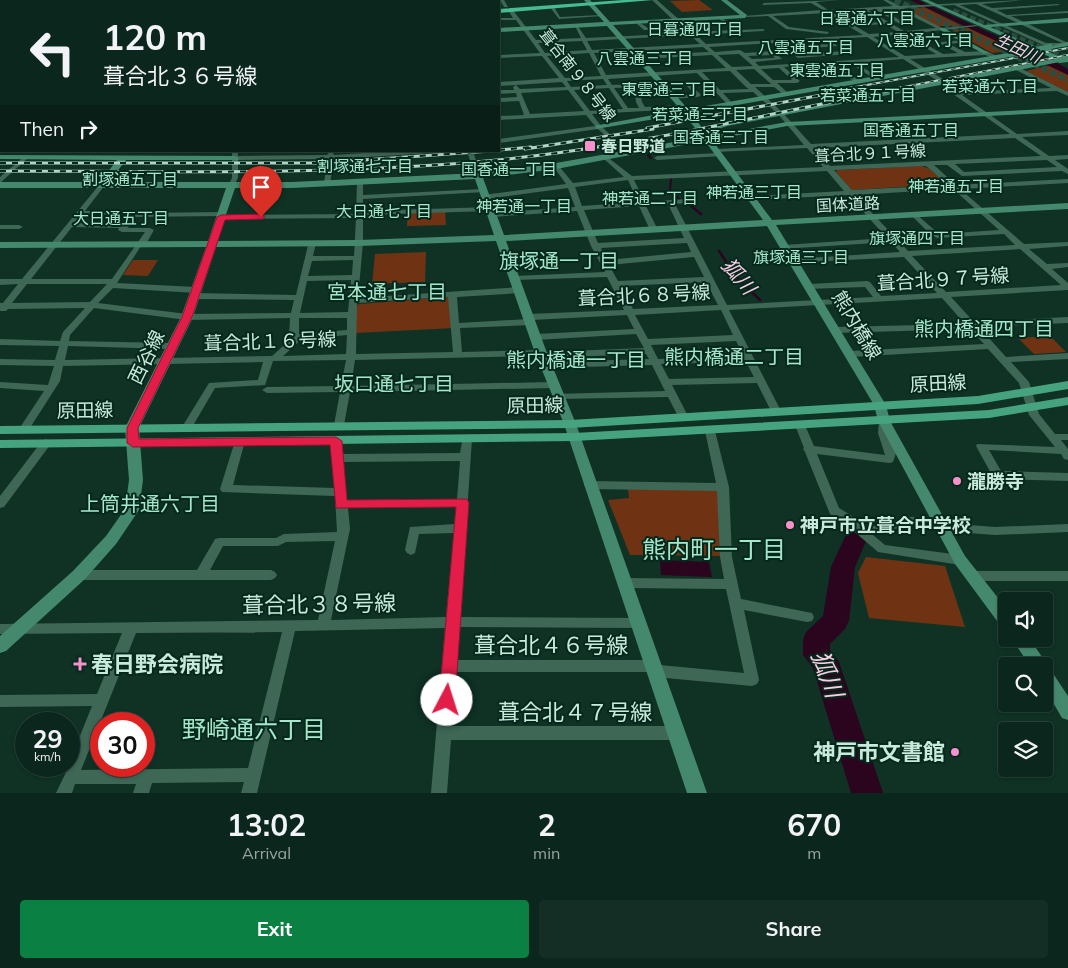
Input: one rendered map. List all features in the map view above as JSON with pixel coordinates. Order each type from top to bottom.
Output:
[{"type":"highway","points":[[504,5],[652,0]]},
{"type":"highway","points":[[504,5],[552,8],[590,1]]},
{"type":"main road","name":"原田線","points":[[0,444],[467,440],[572,430],[683,416],[978,400],[1068,385]]},
{"type":"main road","name":"原田線","points":[[0,430],[339,425],[572,430],[710,430],[990,414],[1068,401]]},
{"type":"street","points":[[652,0],[764,101],[786,118],[828,169],[1024,382],[1034,415],[1066,453]]},
{"type":"street","points":[[724,0],[745,16]]},
{"type":"street","points":[[759,0],[779,14]]},
{"type":"street","points":[[764,4],[838,0]]},
{"type":"street","points":[[885,0],[995,57]]},
{"type":"street","points":[[924,0],[954,7],[980,16],[1045,44],[1068,44]]},
{"type":"street","points":[[970,0],[1068,44]]},
{"type":"street","points":[[1018,0],[1066,20]]},
{"type":"street","points":[[954,7],[976,3],[1023,0]]},
{"type":"street","points":[[1045,0],[1068,9]]},
{"type":"street","name":"熊内橋線","points":[[590,1],[684,110],[770,223],[880,405],[884,421],[960,560],[998,609]]},
{"type":"street","points":[[810,1],[920,70],[944,82],[945,86],[956,94],[1066,170]]},
{"type":"street","points":[[1002,1],[1048,21]]},
{"type":"street","points":[[938,3],[978,26],[1068,66]]},
{"type":"street","points":[[552,8],[559,18],[639,22],[864,10],[938,3],[1068,59]]},
{"type":"street","name":"葺合南９８号線","points":[[504,5],[599,127],[628,154]]},
{"type":"street","points":[[991,9],[1058,5]]},
{"type":"street","points":[[877,9],[902,23]]},
{"type":"street","points":[[1005,16],[1048,13],[1068,9]]},
{"type":"street","points":[[850,10],[858,15]]},
{"type":"street","points":[[864,10],[942,56]]},
{"type":"street","points":[[967,14],[980,16]]},
{"type":"street","points":[[769,15],[788,28]]},
{"type":"street","points":[[500,20],[516,18]]},
{"type":"street","points":[[720,18],[737,31]]},
{"type":"street","points":[[500,30],[577,26],[605,20]]},
{"type":"street","points":[[865,20],[872,24]]},
{"type":"street","points":[[534,42],[584,40],[669,47],[868,36],[1066,20]]},
{"type":"street","points":[[639,22],[652,35]]},
{"type":"street","points":[[850,25],[887,23]]},
{"type":"street","points":[[756,25],[830,33],[837,38]]},
{"type":"street","points":[[577,26],[604,78],[627,111]]},
{"type":"street","points":[[978,26],[1068,59]]},
{"type":"street","points":[[674,28],[684,27]]},
{"type":"street","points":[[646,29],[655,29]]},
{"type":"street","points":[[500,57],[589,52],[652,35],[763,30]]},
{"type":"street","points":[[530,37],[581,34]]},
{"type":"street","points":[[1049,35],[1068,34]]},
{"type":"street","points":[[625,43],[695,38]]},
{"type":"street","points":[[824,38],[846,53],[876,78]]},
{"type":"street","points":[[964,54],[943,42],[965,41]]},
{"type":"street","points":[[721,44],[731,52]]},
{"type":"street","points":[[500,141],[599,127],[684,110],[764,101],[786,94],[1068,44]]},
{"type":"street","points":[[744,55],[788,48],[835,45]]},
{"type":"street","points":[[669,47],[678,55]]},
{"type":"street","points":[[760,51],[771,52],[779,58]]},
{"type":"street","points":[[660,56],[740,52],[786,94]]},
{"type":"street","points":[[797,57],[846,53]]},
{"type":"street","points":[[500,92],[636,86],[698,71],[986,53]]},
{"type":"street","points":[[1017,53],[1042,64]]},
{"type":"street","points":[[750,61],[786,58]]},
{"type":"street","points":[[1,180],[233,182],[327,180],[556,166],[628,154],[704,135],[786,118],[813,108],[1068,59]]},
{"type":"street","points":[[829,63],[857,81]]},
{"type":"street","points":[[719,92],[798,80],[780,66]]},
{"type":"street","points":[[1016,68],[1068,94]]},
{"type":"street","points":[[698,71],[731,105]]},
{"type":"street","points":[[781,74],[789,74]]},
{"type":"street","points":[[765,75],[773,75]]},
{"type":"street","points":[[500,84],[604,78],[688,84],[698,94],[672,96]]},
{"type":"street","points":[[659,81],[705,79]]},
{"type":"street","points":[[514,83],[528,116]]},
{"type":"street","points":[[1012,91],[1002,85],[1046,83]]},
{"type":"street","points":[[636,86],[639,102],[643,110]]},
{"type":"street","points":[[956,94],[1059,89]]},
{"type":"street","points":[[500,100],[521,99]]},
{"type":"street","points":[[786,118],[982,112],[1068,105]]},
{"type":"street","points":[[813,108],[818,114],[826,116]]},
{"type":"street","points":[[786,118],[813,108]]},
{"type":"street","points":[[500,118],[643,110],[684,110]]},
{"type":"street","points":[[327,180],[360,182],[476,171],[704,135],[725,124],[786,118],[1068,110]]},
{"type":"street","points":[[657,158],[808,146],[1068,133]]},
{"type":"street","points":[[0,157],[121,154],[414,152]]},
{"type":"street","points":[[470,152],[543,358],[572,430],[697,793]]},
{"type":"street","points":[[2,308],[82,213],[105,182],[121,154]]},
{"type":"street","points":[[233,182],[235,154]]},
{"type":"street","points":[[327,180],[330,154]]},
{"type":"street","name":"葺合北９１号線","points":[[359,197],[485,194],[630,178],[1068,156]]},
{"type":"street","points":[[1,180],[26,157]]},
{"type":"street","points":[[606,158],[630,178],[654,230]]},
{"type":"street","points":[[949,163],[962,174],[1066,170]]},
{"type":"street","points":[[928,164],[1068,287]]},
{"type":"street","points":[[556,166],[571,186],[595,246],[683,416]]},
{"type":"street","points":[[751,198],[1068,181]]},
{"type":"street","name":"西谷線","points":[[132,428],[187,317],[233,182]]},
{"type":"street","points":[[339,425],[351,356],[352,315],[359,243],[360,182]]},
{"type":"street","points":[[82,213],[138,212],[135,215],[222,216],[359,215],[491,212],[684,201]]},
{"type":"street","points":[[670,202],[776,411]]},
{"type":"street","name":"国体道路","points":[[0,246],[359,243],[501,238],[1067,207]]},
{"type":"street","points":[[915,215],[937,236],[1005,232]]},
{"type":"street","points":[[24,429],[51,388],[60,363],[66,334],[112,283],[150,230],[122,230],[125,226],[72,225]]},
{"type":"street","points":[[0,226],[19,227]]},
{"type":"street","points":[[784,246],[843,243],[934,233]]},
{"type":"street","points":[[595,246],[690,240]]},
{"type":"street","points":[[296,338],[294,337],[295,316],[312,243]]},
{"type":"street","points":[[843,243],[854,258]]},
{"type":"street","points":[[793,261],[1068,244]]},
{"type":"street","points":[[605,263],[697,254]]},
{"type":"street","points":[[308,259],[357,258]]},
{"type":"street","points":[[1045,267],[1068,265]]},
{"type":"street","points":[[515,278],[610,274]]},
{"type":"street","points":[[303,279],[355,277]]},
{"type":"street","points":[[616,284],[709,279]]},
{"type":"street","points":[[0,282],[112,283],[195,293],[299,298]]},
{"type":"street","points":[[809,287],[867,284],[879,299]]},
{"type":"street","name":"葺合北９７号線","points":[[820,303],[1068,287]]},
{"type":"street","points":[[353,301],[520,290]]},
{"type":"street","points":[[452,294],[458,355]]},
{"type":"street","name":"葺合北６８号線","points":[[456,326],[630,312],[820,303]]},
{"type":"street","points":[[2,308],[91,305],[187,317],[352,315]]},
{"type":"street","points":[[835,330],[972,326],[1068,320]]},
{"type":"street","points":[[188,427],[212,384],[262,383],[272,358],[296,338],[314,334],[351,332]]},
{"type":"street","points":[[536,337],[640,332]]},
{"type":"street","points":[[543,358],[740,338]]},
{"type":"street","points":[[0,342],[172,346]]},
{"type":"street","points":[[850,354],[991,346]]},
{"type":"street","name":"葺合北１６号線","points":[[0,362],[60,363],[458,355],[543,358]]},
{"type":"street","points":[[1004,360],[1068,356]]},
{"type":"street","points":[[543,358],[655,362],[750,359]]},
{"type":"street","points":[[666,382],[760,380]]},
{"type":"street","points":[[0,386],[51,388]]},
{"type":"street","points":[[267,390],[345,388],[556,390],[671,394]]},
{"type":"street","points":[[808,449],[889,459],[891,453],[883,433],[884,421]]},
{"type":"street","points":[[800,425],[834,511],[848,517],[862,533],[882,549],[960,560]]},
{"type":"street","points":[[0,646],[80,575],[111,540],[132,510],[136,480],[132,428]]},
{"type":"street","points":[[710,430],[723,487],[726,557],[736,603],[746,603],[807,617]]},
{"type":"street","points":[[1052,437],[1068,436]]},
{"type":"street","points":[[439,793],[467,440]]},
{"type":"street","points":[[240,441],[226,489],[340,498],[462,503]]},
{"type":"street","points":[[323,625],[344,529],[336,441]]},
{"type":"street","points":[[0,504],[46,444]]},
{"type":"street","points":[[1066,453],[981,446],[998,475],[1068,477]]},
{"type":"street","points":[[337,458],[466,457]]},
{"type":"street","points":[[590,485],[723,487]]},
{"type":"street","points":[[862,533],[909,521],[995,531],[1068,528]]},
{"type":"street","points":[[411,550],[414,530],[460,528]]},
{"type":"street","points":[[202,574],[218,542],[278,542],[284,538],[342,536]]},
{"type":"street","points":[[80,575],[271,575]]},
{"type":"street","points":[[974,576],[1068,576]]},
{"type":"street","points":[[625,583],[732,584]]},
{"type":"street","name":"葺合北４６号線","points":[[450,666],[654,668],[752,680],[736,603]]},
{"type":"street","name":"葺合北３８号線","points":[[0,629],[453,622],[638,623]]},
{"type":"street","points":[[249,793],[290,626]]},
{"type":"street","points":[[80,753],[132,628]]},
{"type":"street","points":[[1053,687],[1068,712]]},
{"type":"street","points":[[0,701],[102,700]]},
{"type":"street","name":"葺合北４７号線","points":[[444,733],[676,733]]},
{"type":"street","points":[[155,776],[253,775]]},
{"type":"street","points":[[64,793],[70,777]]},
{"type":"street","points":[[141,793],[146,777]]},
{"type":"shaded area","points":[[699,0],[713,10],[682,12],[670,1]]},
{"type":"shaded area","points":[[924,7],[962,26],[937,26],[907,10]]},
{"type":"shaded area","points":[[968,28],[1016,50],[992,53],[952,31]]},
{"type":"shaded area","points":[[1051,65],[1068,75],[1068,92],[1026,71]]},
{"type":"shaded area","points":[[921,166],[928,168],[947,184],[852,190],[836,172],[837,170]]},
{"type":"shaded area","points":[[445,211],[446,225],[407,226],[408,212]]},
{"type":"shaded area","points":[[426,252],[425,282],[372,284],[375,254]]},
{"type":"shaded area","points":[[133,260],[158,260],[148,276],[123,275]]},
{"type":"shaded area","points":[[450,297],[454,328],[356,333],[355,306],[359,304]]},
{"type":"shaded area","points":[[1050,336],[1066,352],[1034,354],[1018,338]]},
{"type":"shaded area","points":[[628,489],[720,490],[722,556],[630,555],[608,500],[629,498]]},
{"type":"shaded area","points":[[866,557],[945,566],[965,627],[869,618],[858,573]]},
{"type":"water","name":"生田川","points":[[910,0],[918,0],[1059,64],[1068,69],[1068,75]]},
{"type":"water","points":[[660,560],[709,562],[712,577],[661,575]]},
{"type":"waterway","name":"狐川","points":[[648,155],[651,158]]},
{"type":"waterway","name":"狐川","points":[[671,178],[670,190],[680,200]]},
{"type":"waterway","name":"狐川","points":[[691,206],[701,214]]},
{"type":"waterway","name":"狐川","points":[[719,251],[737,278],[760,300]]},
{"type":"waterway","name":"狐川","points":[[857,534],[843,567],[836,621],[816,640],[817,655],[825,662],[867,793]]},
{"type":"tunnel","points":[[895,0],[1068,80]]},
{"type":"tunnel","points":[[953,11],[1068,59]]},
{"type":"railway","points":[[845,89],[1068,48]]},
{"type":"railway","points":[[894,89],[1068,55]]},
{"type":"railway","points":[[841,90],[852,88]]},
{"type":"railway","points":[[0,171],[311,171],[497,160],[599,147],[700,129],[901,88]]},
{"type":"railway","points":[[647,128],[848,90]]},
{"type":"railway","points":[[525,149],[653,129]]},
{"type":"railway","points":[[500,150],[531,147]]},
{"type":"railway","points":[[0,163],[321,163],[477,152]]},
{"type":"place","name":"春日野道","points":[[590,146]]},
{"type":"place","name":"瀧勝寺","points":[[957,481]]},
{"type":"place","name":"神戸市立葺合中学校","points":[[790,525]]},
{"type":"place","name":"春日野会病院","points":[[80,664]]},
{"type":"place","name":"神戸市文書館","points":[[955,752]]},
{"type":"district","name":"日暮通六丁目","points":[[867,18]]},
{"type":"district","name":"日暮通四丁目","points":[[695,29]]},
{"type":"district","name":"八雲通六丁目","points":[[925,40]]},
{"type":"district","name":"八雲通五丁目","points":[[806,47]]},
{"type":"district","name":"八雲通三丁目","points":[[645,58]]},
{"type":"district","name":"東雲通五丁目","points":[[837,70]]},
{"type":"district","name":"若菜通六丁目","points":[[990,86]]},
{"type":"district","name":"東雲通三丁目","points":[[669,89]]},
{"type":"district","name":"若菜通五丁目","points":[[868,95]]},
{"type":"district","name":"若菜通三丁目","points":[[700,114]]},
{"type":"district","name":"国香通五丁目","points":[[911,130]]},
{"type":"district","name":"国香通三丁目","points":[[721,137]]},
{"type":"district","name":"割塚通七丁目","points":[[365,166]]},
{"type":"district","name":"国香通一丁目","points":[[509,169]]},
{"type":"district","name":"割塚通五丁目","points":[[130,179]]},
{"type":"district","name":"神若通五丁目","points":[[956,186]]},
{"type":"district","name":"神若通三丁目","points":[[754,192]]},
{"type":"district","name":"神若通二丁目","points":[[650,198]]},
{"type":"district","name":"神若通一丁目","points":[[524,206]]},
{"type":"district","name":"大日通七丁目","points":[[384,211]]},
{"type":"district","name":"大日通五丁目","points":[[121,218]]},
{"type":"district","name":"旗塚通四丁目","points":[[917,238]]},
{"type":"district","name":"旗塚通三丁目","points":[[801,257]]},
{"type":"district","name":"旗塚通一丁目","points":[[559,260]]},
{"type":"district","name":"宮本通七丁目","points":[[387,291]]},
{"type":"district","name":"熊内橋通四丁目","points":[[984,328]]},
{"type":"district","name":"熊内橋通二丁目","points":[[734,356]]},
{"type":"district","name":"熊内橋通一丁目","points":[[576,359]]},
{"type":"district","name":"坂口通七丁目","points":[[394,383]]},
{"type":"district","name":"上筒井通六丁目","points":[[150,503]]},
{"type":"district","name":"熊内町一丁目","points":[[714,549]]},
{"type":"district","name":"野崎通六丁目","points":[[254,729]]},
{"type":"route","points":[[261,217],[221,217],[187,317],[132,428],[133,443],[336,441],[341,504],[462,503],[447,700]]}]
